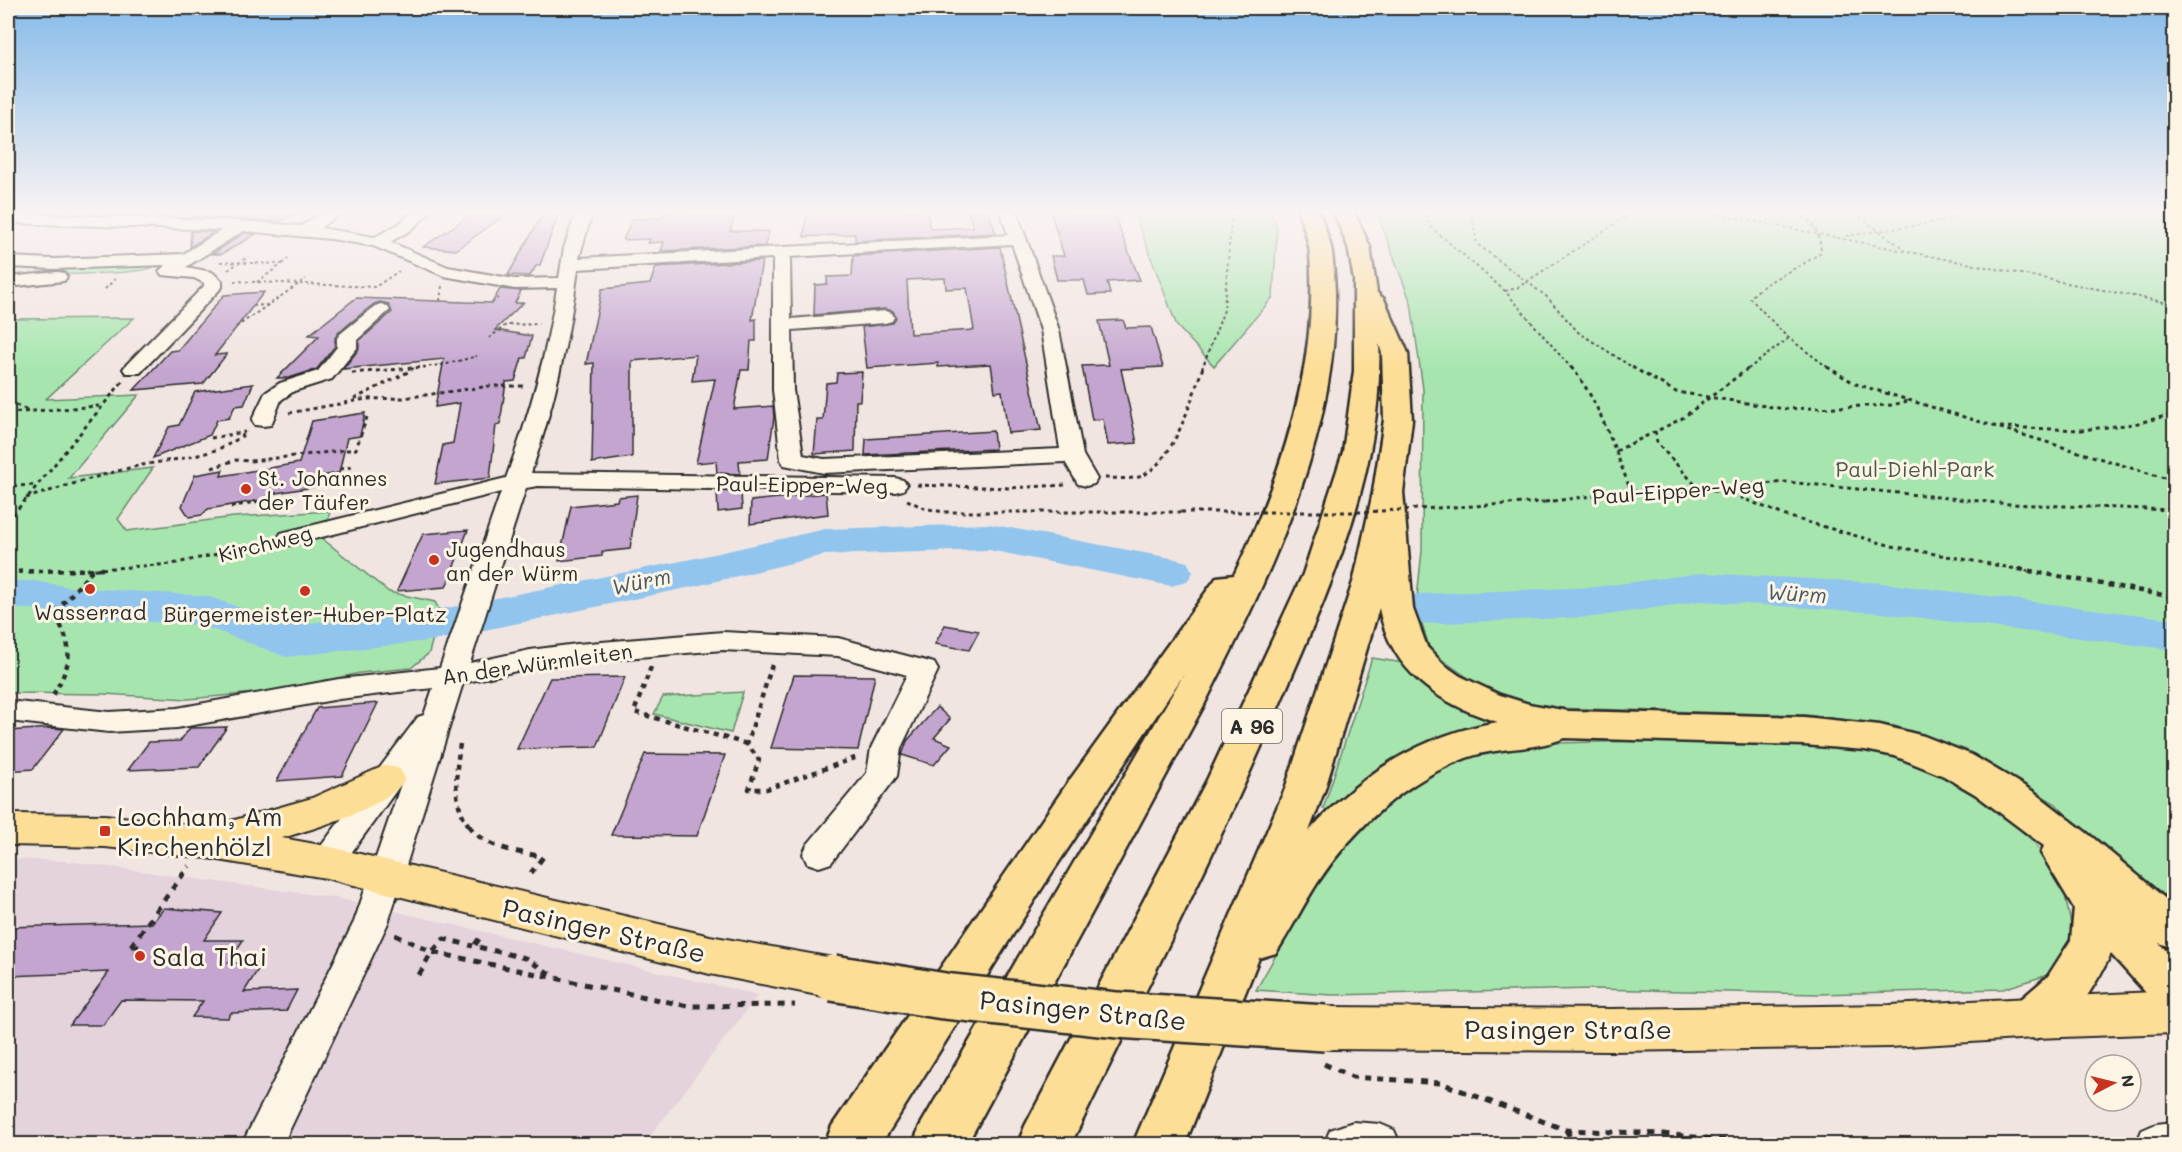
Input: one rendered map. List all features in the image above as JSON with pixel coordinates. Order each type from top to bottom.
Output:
[{"type":"highway","points":[[939,1144],[1174,727],[1237,603],[1271,526],[1299,449],[1311,405],[1324,319],[1322,264]]},
{"type":"highway","name":"A 96","points":[[1044,1144],[1227,780],[1318,574],[1357,452],[1367,371],[1365,280],[1362,264]]},
{"type":"highway","points":[[1159,1144],[1305,789],[1368,590],[1388,492],[1398,420],[1395,353],[1365,280]]},
{"type":"highway","points":[[1388,492],[1396,609],[1400,628],[1418,660],[1436,678],[1496,708],[1570,726]]},
{"type":"highway","points":[[851,1144],[1015,892],[1146,699],[1271,526]]},
{"type":"highway","points":[[1222,992],[1264,934],[1308,863],[1348,818],[1385,783],[1418,762],[1451,747],[1479,740],[1570,726],[1765,729],[1859,735],[1924,750],[1963,768],[2018,800],[2169,932]]},
{"type":"highway","points":[[2042,821],[2097,905],[2130,944],[2175,990]]},
{"type":"highway","points":[[2035,1017],[2065,991],[2094,944],[2097,905]]},
{"type":"main road","points":[[203,841],[276,826],[333,807],[358,796],[386,779]]},
{"type":"main road","name":"Pasinger Straße","points":[[8,830],[105,831],[203,841],[326,862],[710,955],[818,992],[944,996],[1117,1015],[1323,1045],[1611,1030],[1890,1026],[2035,1017],[2175,1012]]},
{"type":"street","points":[[48,264],[179,264],[213,281],[213,287],[133,369]]},
{"type":"street","points":[[32,279],[53,264]]},
{"type":"street","points":[[8,282],[179,264]]},
{"type":"street","points":[[425,264],[444,271],[515,284],[568,283]]},
{"type":"street","points":[[262,1144],[371,923],[497,536],[518,482],[547,386],[571,264],[575,264]]},
{"type":"street","points":[[781,264],[782,325],[862,313],[885,317]]},
{"type":"street","points":[[1027,264],[1050,330],[1072,455],[1086,479]]},
{"type":"street","points":[[263,420],[272,397],[287,387],[325,375],[347,348],[347,338],[381,310]]},
{"type":"street","name":"Paul-Eipper-Weg","points":[[782,325],[783,390],[792,460],[805,464],[834,466],[1072,455]]},
{"type":"street","name":"Paul-Eipper-Weg","points":[[518,482],[550,479],[895,485]]},
{"type":"street","name":"Kirchweg","points":[[290,538],[518,482]]},
{"type":"street","name":"An der Würmleiten","points":[[8,711],[40,717],[109,722],[177,718],[339,689],[452,676],[554,656],[723,641],[838,647],[924,670],[886,748],[882,776],[819,854]]},
{"type":"street","points":[[326,862],[440,709]]},
{"type":"street","points":[[1344,1144],[1353,1142],[1380,1144]]},
{"type":"street","points":[[2156,1144],[2175,1142]]},
{"type":"path","points":[[179,264],[194,264]]},
{"type":"path","points":[[213,281],[239,264]]},
{"type":"path","points":[[272,264],[282,264]]},
{"type":"path","points":[[257,282],[282,264]]},
{"type":"path","points":[[213,281],[375,287],[409,264]]},
{"type":"path","name":"Paul-Eipper-Weg","points":[[895,485],[1010,488],[1064,485],[1086,479],[1141,477],[1164,459],[1187,410],[1224,310],[1228,264]]},
{"type":"path","points":[[1473,264],[1505,291],[1578,376],[1595,405],[1631,491]]},
{"type":"path","points":[[1502,264],[1547,297],[1578,332],[1653,381],[1676,392],[1708,399],[1785,409],[1893,405],[1907,401]]},
{"type":"path","points":[[1505,291],[1516,288],[1554,264]]},
{"type":"path","points":[[1801,264],[1783,271],[1755,291],[1750,298],[1788,339],[1820,365],[1847,380],[1907,401],[2175,482]]},
{"type":"path","points":[[1975,264],[2175,304]]},
{"type":"path","points":[[236,327],[306,279]]},
{"type":"path","points":[[343,286],[351,280]]},
{"type":"path","points":[[253,306],[267,305]]},
{"type":"path","points":[[489,338],[506,326],[561,323]]},
{"type":"path","points":[[1616,451],[1681,419],[1788,339]]},
{"type":"path","points":[[325,375],[416,368],[464,361],[477,356]]},
{"type":"path","points":[[348,402],[416,368]]},
{"type":"path","points":[[8,520],[119,385]]},
{"type":"path","points":[[26,498],[142,465],[186,458],[224,447],[263,420],[348,402],[385,397],[403,398],[491,386],[547,386]]},
{"type":"path","points":[[8,402],[32,411]]},
{"type":"path","points":[[8,413],[100,406]]},
{"type":"path","points":[[1994,427],[2081,430],[2134,424],[2175,414]]},
{"type":"path","points":[[212,468],[236,460],[251,461],[356,449],[367,417]]},
{"type":"path","points":[[1655,431],[1657,443],[1701,491]]},
{"type":"path","points":[[211,438],[247,432]]},
{"type":"path","points":[[340,469],[351,467]]},
{"type":"path","name":"Paul-Eipper-Weg","points":[[895,485],[908,501],[943,512],[1314,514],[1449,511],[1631,491],[1725,491],[1750,485],[1815,483],[1922,497],[2009,504],[2175,510]]},
{"type":"path","points":[[13,486],[37,484]]},
{"type":"path","points":[[1725,491],[1786,516],[1892,546],[2175,597]]},
{"type":"path","points":[[231,507],[255,502],[280,501]]},
{"type":"path","name":"Kirchweg","points":[[8,572],[93,570],[172,564],[290,538]]},
{"type":"path","points":[[40,717],[70,667],[67,635],[54,614],[93,570]]},
{"type":"path","points":[[747,744],[778,644]]},
{"type":"path","points":[[658,646],[634,712],[747,744],[759,760],[749,789],[767,789],[886,748]]},
{"type":"path","points":[[462,734],[454,788],[459,816],[476,834],[501,848],[543,857],[531,873]]},
{"type":"path","points":[[139,956],[135,956],[142,946],[131,946],[187,872],[203,841]]},
{"type":"path","points":[[419,975],[432,952],[444,939],[525,958],[556,978]]},
{"type":"path","points":[[474,946],[479,939]]},
{"type":"path","points":[[422,949],[688,1006],[818,992]]},
{"type":"path","points":[[1323,1045],[1331,1065],[1353,1077],[1441,1083],[1566,1130],[1663,1134],[1766,1144]]},
{"type":"path","points":[[1566,1130],[1574,1144]]},
{"type":"shaded area","points":[[8,859],[66,861],[337,898],[758,995],[644,1144],[8,1144]]},
{"type":"green space","points":[[165,264],[128,272],[58,275],[52,273],[52,269],[64,265]]},
{"type":"green space","points":[[1153,264],[1275,264],[1273,297],[1214,366],[1177,326]]},
{"type":"green space","name":"Paul-Diehl-Park","points":[[1396,264],[2174,264],[2174,906],[2130,881],[2056,804],[1966,750],[1895,726],[1806,715],[1553,708],[1493,695],[1431,652],[1416,607],[1422,551],[1423,389],[1411,303]]},
{"type":"green space","points":[[134,318],[46,399],[139,395],[69,478],[153,468],[118,519],[127,531],[234,517],[330,511],[324,540],[389,592],[435,602],[440,611],[429,653],[411,668],[360,673],[278,691],[188,699],[104,694],[8,693],[8,319]]},
{"type":"green space","points":[[1372,658],[1404,663],[1501,719],[1435,738],[1375,770],[1329,811],[1323,809]]},
{"type":"green space","points":[[743,692],[731,733],[654,714],[663,697]]},
{"type":"green space","points":[[1640,741],[1854,748],[1921,764],[1988,801],[2035,843],[2064,890],[2073,934],[2054,973],[2003,989],[1819,994],[1593,989],[1332,995],[1256,990],[1331,858],[1411,781],[1462,757],[1518,744]]},
{"type":"building","points":[[514,264],[540,264],[536,266],[530,276],[508,275]]},
{"type":"building","points":[[762,264],[752,320],[756,319],[756,341],[751,341],[749,370],[741,370],[734,409],[773,406],[774,417],[768,459],[739,461],[740,474],[717,473],[716,461],[696,463],[715,379],[692,381],[696,355],[632,361],[632,457],[592,463],[594,363],[586,364],[602,289],[650,284],[656,267]]},
{"type":"building","points":[[853,264],[1004,264],[1041,430],[1008,433],[1002,391],[995,392],[991,364],[938,367],[938,363],[867,368],[862,327],[893,323],[896,318],[893,311],[885,309],[814,315],[815,285],[827,284],[827,277],[852,276]],"holes":[[[945,278],[946,289],[967,288],[974,330],[910,334],[907,280]]]},
{"type":"building","points":[[1053,264],[1134,264],[1140,280],[1107,282],[1110,294],[1088,295],[1084,280],[1057,280]]},
{"type":"building","points":[[500,289],[521,291],[515,303],[523,303],[495,330],[532,336],[526,358],[522,358],[515,381],[506,382],[500,424],[496,425],[490,478],[435,484],[443,445],[453,443],[460,403],[435,407],[444,359],[343,369],[359,349],[359,341],[392,312],[388,304],[380,302],[374,304],[339,332],[335,338],[335,346],[317,369],[289,378],[277,378],[319,336],[309,335],[356,298],[492,303]]},
{"type":"building","points":[[264,292],[215,355],[227,354],[203,384],[134,390],[170,351],[178,350],[224,295]]},
{"type":"building","points":[[1123,320],[1126,328],[1151,327],[1163,367],[1121,369],[1137,443],[1108,445],[1103,419],[1092,420],[1082,366],[1109,365],[1099,321]]},
{"type":"building","points":[[862,372],[860,401],[856,401],[855,451],[814,454],[817,420],[823,420],[826,383],[836,382],[837,373]]},
{"type":"building","points":[[253,384],[244,405],[235,406],[229,418],[217,420],[210,435],[153,458],[169,427],[179,425],[195,392]]},
{"type":"building","name":"St. Johannes der Täufer","points":[[365,413],[360,436],[347,438],[339,473],[316,477],[313,487],[270,494],[268,499],[208,509],[202,515],[189,517],[182,506],[195,475],[223,470],[221,476],[299,463],[312,421]]},
{"type":"building","points":[[993,431],[995,449],[865,455],[866,439]]},
{"type":"building","points":[[717,491],[741,492],[742,509],[718,512]]},
{"type":"building","points":[[826,493],[828,514],[750,524],[751,501]]},
{"type":"building","points":[[637,495],[630,549],[602,552],[602,556],[559,561],[571,506],[617,501],[618,497]]},
{"type":"building","name":"Jugendhaus an der Würm","points":[[468,530],[446,587],[397,591],[423,534]]},
{"type":"building","points":[[945,625],[979,631],[969,650],[935,644]]},
{"type":"building","points":[[794,675],[875,676],[858,750],[771,748]]},
{"type":"building","points":[[625,677],[597,747],[517,749],[550,678]]},
{"type":"building","points":[[378,703],[342,776],[277,781],[317,708]]},
{"type":"building","points":[[937,707],[950,719],[934,738],[951,745],[934,765],[902,755],[907,741]]},
{"type":"building","points":[[227,727],[199,767],[128,770],[149,742],[180,741],[190,728]]},
{"type":"building","points":[[64,729],[33,769],[8,771],[8,731]]},
{"type":"building","points":[[645,754],[725,755],[697,836],[611,835]]},
{"type":"building","points":[[164,908],[222,913],[204,940],[243,940],[228,963],[262,963],[244,992],[297,990],[286,1011],[231,1013],[228,1018],[192,1017],[203,1001],[121,1000],[103,1025],[70,1025],[109,972],[8,976],[8,927],[152,923]]},
{"type":"waterway","name":"Würm","points":[[8,595],[34,595],[70,602],[207,611],[286,641],[437,625],[696,572],[825,542],[989,537],[1171,572]]},
{"type":"waterway","name":"Würm","points":[[1418,609],[1594,602],[1702,587],[1882,598],[2174,635]]},
{"type":"place","name":"St. Johannes der Täufer","points":[[246,489]]},
{"type":"place","name":"Jugendhaus an der Würm","points":[[434,560]]},
{"type":"place","name":"Wasserrad","points":[[90,589]]},
{"type":"place","name":"Bürgermeister-Huber-Platz","points":[[305,591]]},
{"type":"place","name":"Lochham, Am Kirchenhölzl","points":[[105,831]]},
{"type":"place","name":"Sala Thai","points":[[140,956]]}]
